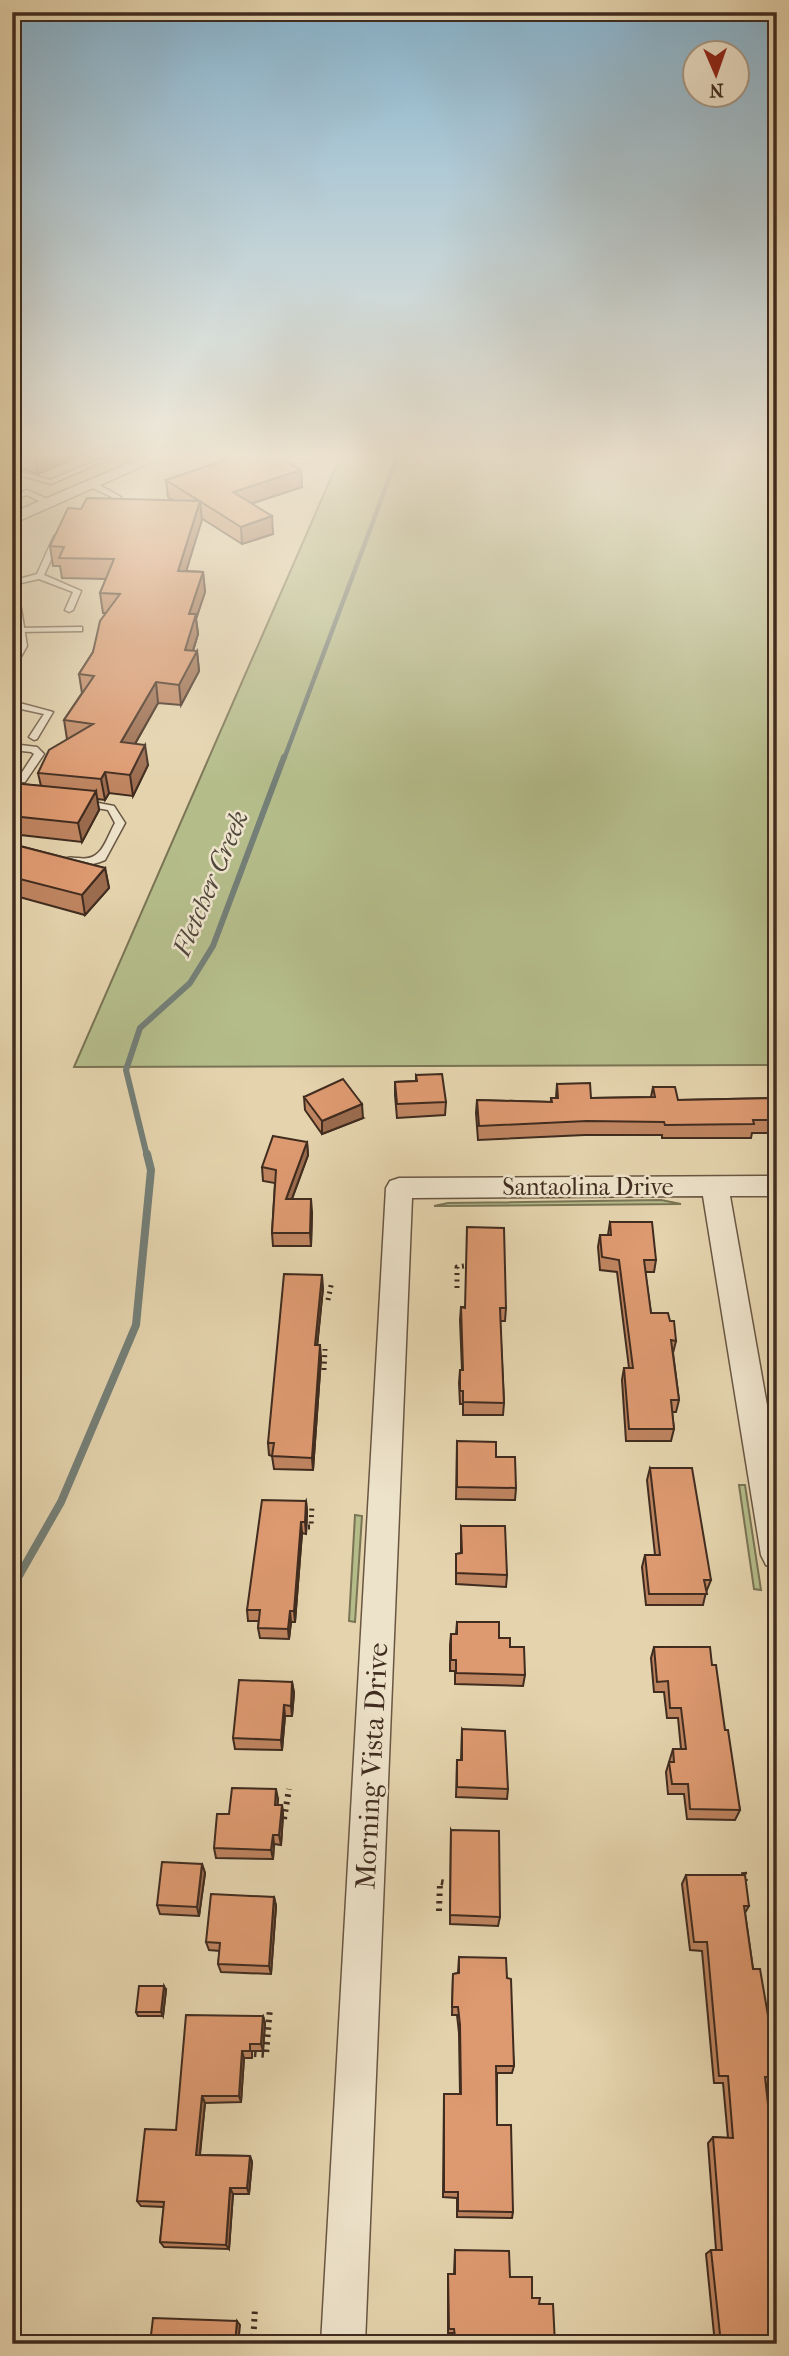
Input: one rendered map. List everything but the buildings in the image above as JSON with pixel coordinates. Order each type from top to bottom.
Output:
[{"type":"street","points":[[12,608],[18,646],[12,658]]},
{"type":"street","points":[[715,1186],[777,1555]]},
{"type":"street","name":"Santaolina Drive","points":[[398,1188],[777,1186]]},
{"type":"street","name":"Morning Vista Drive","points":[[343,2344],[398,1188]]},
{"type":"lane","points":[[40,576],[45,565]]},
{"type":"lane","points":[[12,583],[40,576],[77,591],[69,610]]},
{"type":"lane","points":[[16,631],[79,629]]},
{"type":"lane","points":[[12,704],[49,712],[34,737]]},
{"type":"lane","points":[[12,747],[34,749],[39,754],[22,780]]},
{"type":"lane","points":[[58,858],[81,863],[101,858],[120,823],[111,808],[77,803]]},
{"type":"path","points":[[457,1288],[457,1267],[464,1266]]},
{"type":"path","points":[[328,1300],[332,1281]]},
{"type":"path","points":[[324,1370],[325,1349]]},
{"type":"path","points":[[308,1527],[311,1527],[312,1504]]},
{"type":"path","points":[[284,1819],[289,1788]]},
{"type":"path","points":[[744,1872],[747,1895]]},
{"type":"path","points":[[439,1911],[440,1882],[446,1883]]},
{"type":"path","points":[[254,2054],[266,2055],[270,2008]]},
{"type":"path","points":[[775,2133],[777,2152]]},
{"type":"path","points":[[253,2344],[255,2308]]},
{"type":"green space","points":[[293,565],[777,565],[777,1065],[74,1067]]},
{"type":"green space","points":[[661,1200],[681,1204],[434,1206],[448,1203]]},
{"type":"green space","points":[[739,1485],[745,1485],[761,1590],[754,1589]]},
{"type":"green space","points":[[355,1515],[362,1516],[355,1622],[349,1621]]},
{"type":"waterway","name":"Fletcher Creek","points":[[284,759],[357,565]]},
{"type":"waterway","name":"Fletcher Creek","points":[[147,1156],[126,1070],[140,1028],[190,983],[213,946],[284,757]]},
{"type":"waterway","name":"Fletcher Creek","points":[[12,1588],[61,1502],[136,1325],[151,1170],[147,1154]]}]
